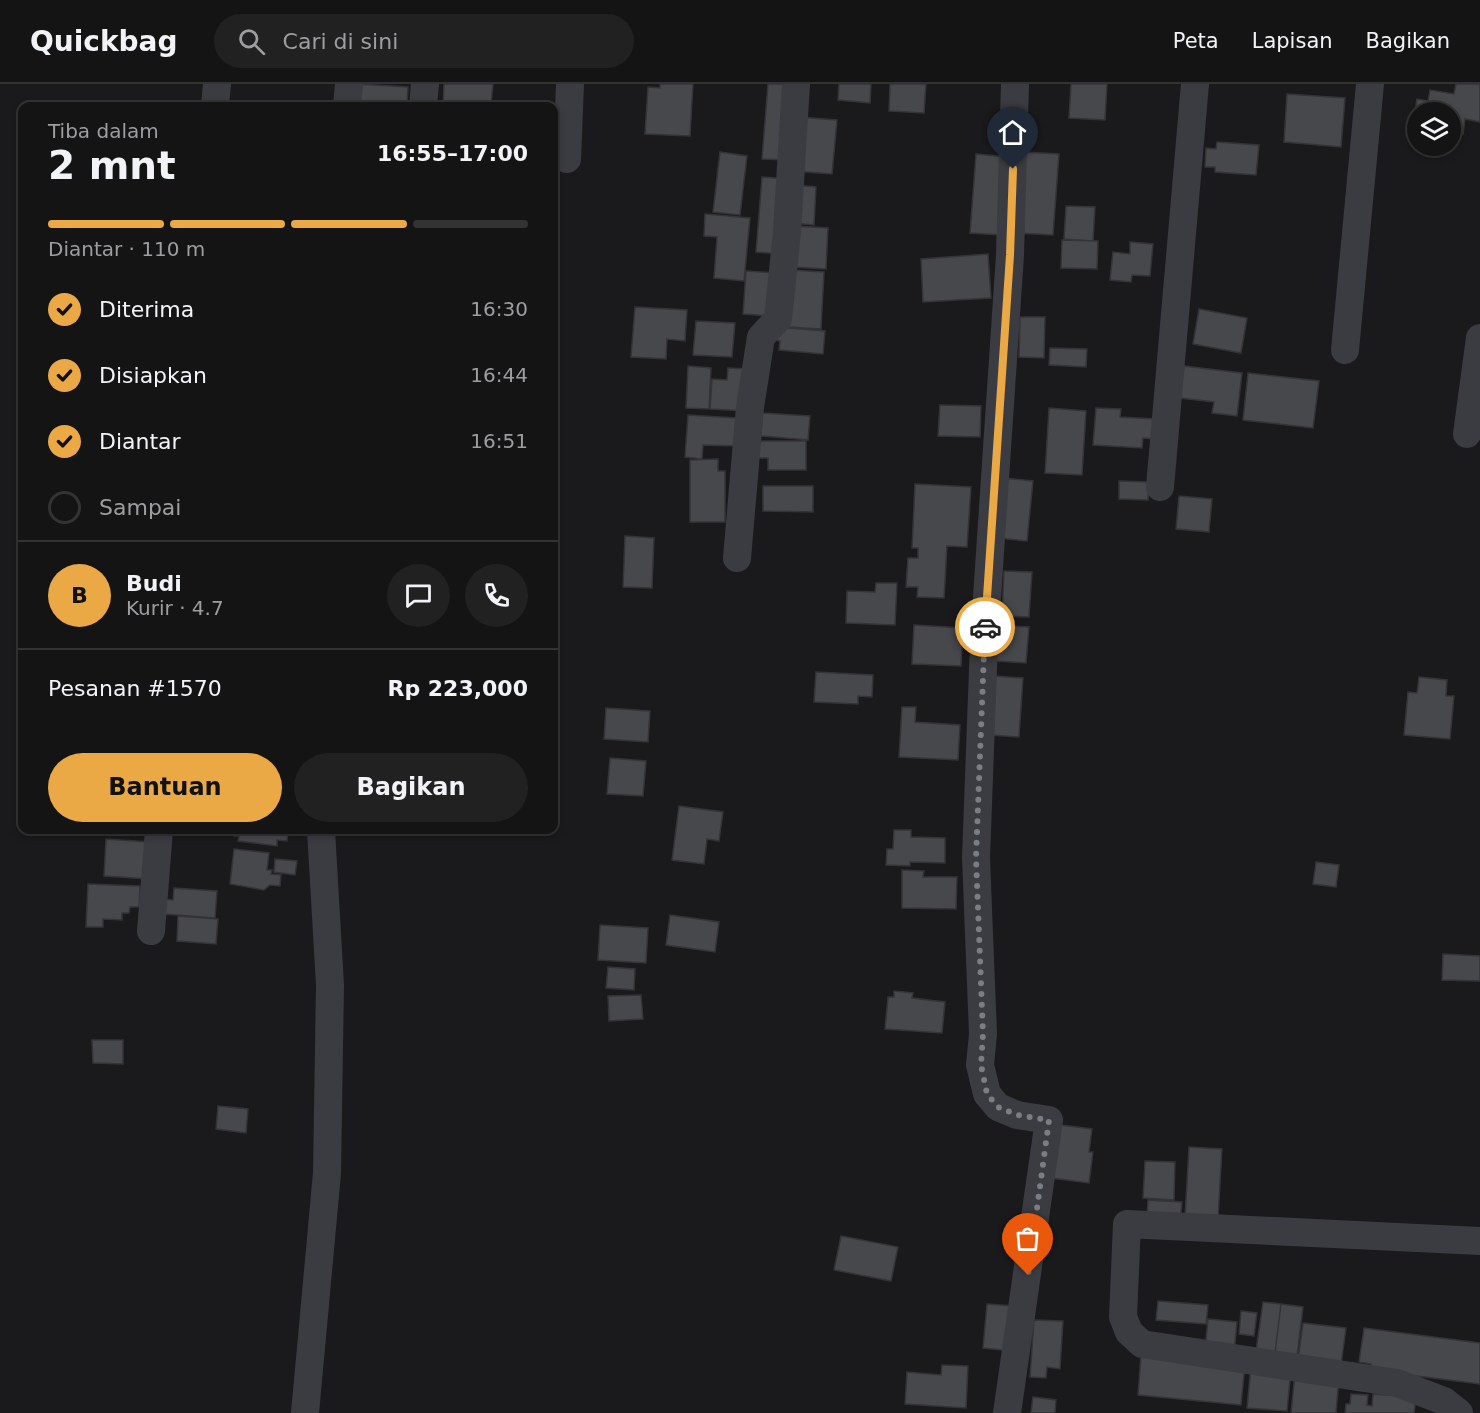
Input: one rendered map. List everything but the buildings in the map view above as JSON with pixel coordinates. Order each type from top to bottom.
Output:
[{"type":"street","points":[[215,102],[217,84]]},
{"type":"street","points":[[347,102],[349,84]]},
{"type":"street","points":[[423,102],[425,84]]},
{"type":"street","points":[[567,159],[570,84]]},
{"type":"street","points":[[737,558],[750,407],[761,337],[778,319],[788,232],[796,84]]},
{"type":"street","points":[[1007,1413],[1049,1120],[1017,1115],[998,1107],[987,1094],[981,1065],[983,1034],[976,858],[977,824],[984,642],[1010,255],[1015,84]]},
{"type":"street","points":[[1160,487],[1196,84]]},
{"type":"street","points":[[1344,350],[1370,84]]},
{"type":"street","points":[[1467,434],[1480,338]]},
{"type":"street","points":[[151,931],[159,834]]},
{"type":"street","points":[[305,1413],[327,1173],[330,986],[321,834]]},
{"type":"street","points":[[1459,1413],[1444,1401],[1397,1383],[1142,1344],[1129,1332],[1123,1317],[1127,1224],[1480,1241]]},
{"type":"way so far","points":[[985,627],[976,858],[983,1034],[981,1065],[987,1094],[998,1107],[1017,1115],[1049,1120],[1028,1275]]},
{"type":"route","points":[[985,627],[1010,255],[1013,169]]}]
